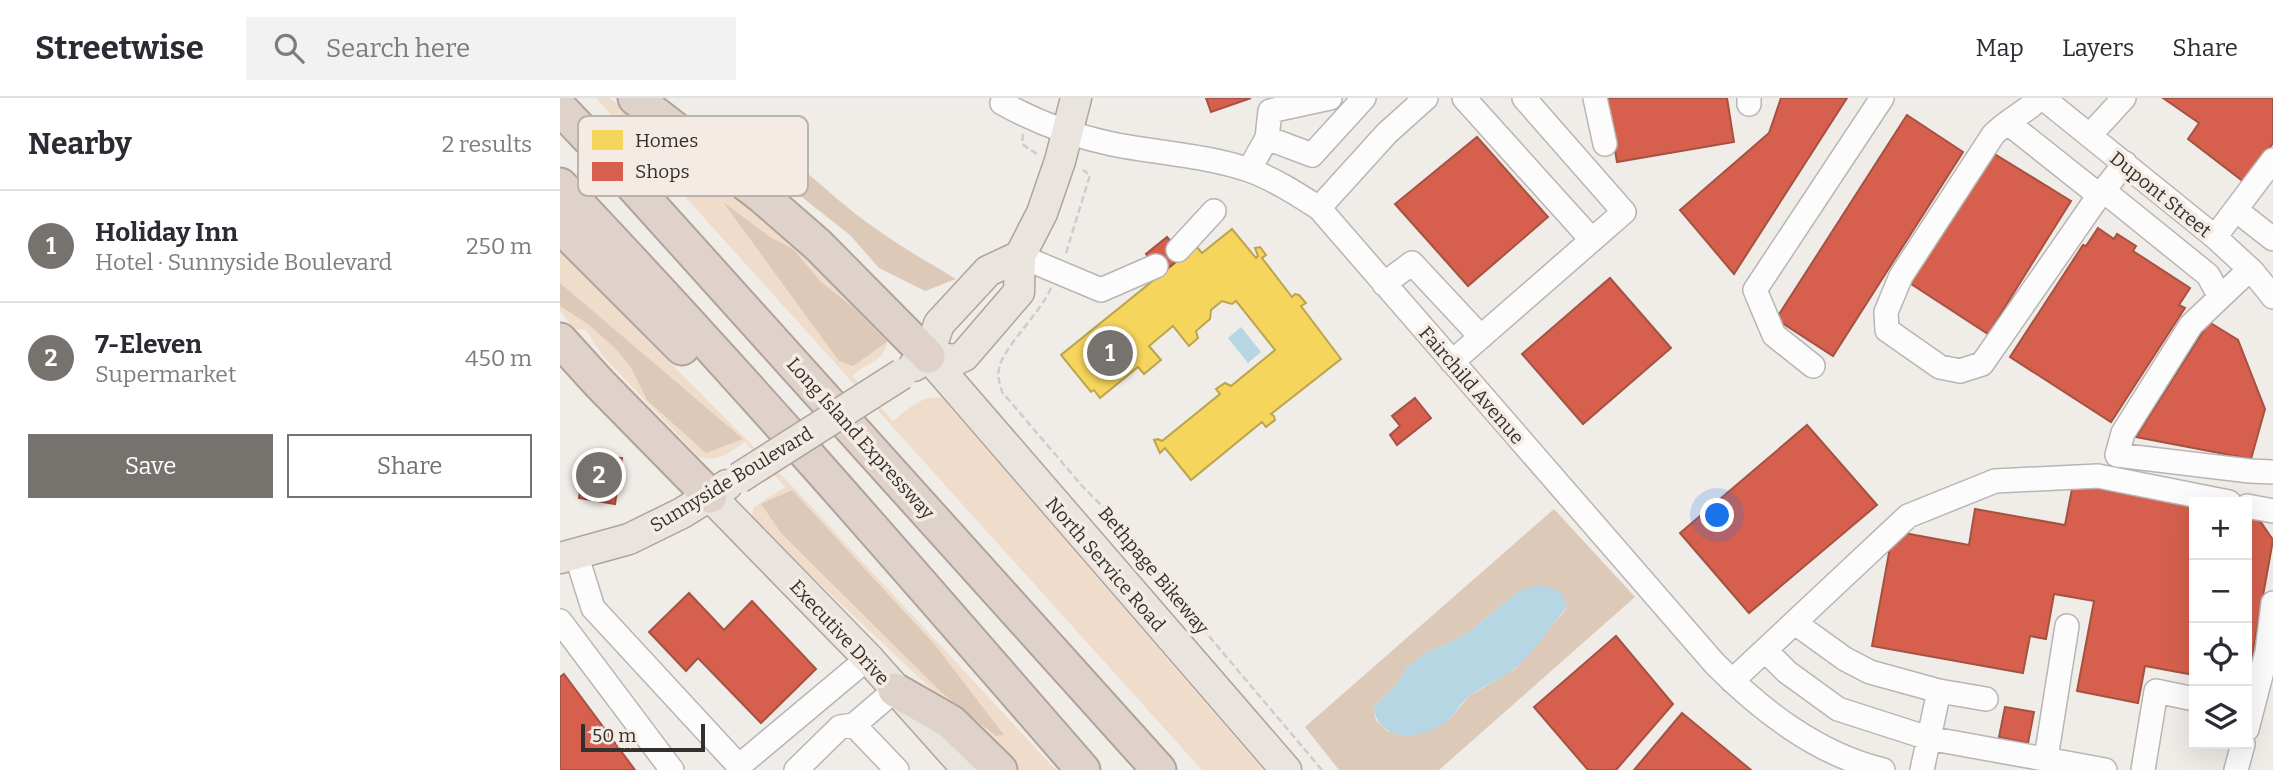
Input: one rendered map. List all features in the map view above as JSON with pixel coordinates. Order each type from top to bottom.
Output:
[{"type":"highway","points":[[635,98],[658,116]]},
{"type":"highway","name":"Long Island Expressway","points":[[560,108],[578,127]]},
{"type":"highway","points":[[560,185],[643,272],[848,499],[1083,770]]},
{"type":"highway","name":"Long Island Expressway","points":[[643,196],[1159,770]]},
{"type":"highway","points":[[762,196],[818,245],[915,365]]},
{"type":"highway","points":[[560,226],[699,365],[755,397]]},
{"type":"highway","points":[[561,344],[710,496]]},
{"type":"highway","points":[[895,690],[951,722],[1000,770]]},
{"type":"main road","points":[[915,365],[955,360],[964,356],[1019,292],[1020,256],[1042,213],[1076,98]]},
{"type":"main road","points":[[915,365],[939,324],[988,271],[1020,256]]},
{"type":"main road","name":"Sunnyside Boulevard","points":[[568,556],[629,539],[682,513],[915,365]]},
{"type":"main road","name":"North Service Road","points":[[915,365],[1286,770]]},
{"type":"main road","name":"Executive Drive","points":[[710,496],[868,658],[968,770]]},
{"type":"street","points":[[1249,170],[1267,138],[1270,111],[1331,98]]},
{"type":"street","points":[[1267,138],[1312,155],[1364,98]]},
{"type":"street","points":[[1319,208],[1387,133],[1426,98]]},
{"type":"street","points":[[1464,98],[1592,240]]},
{"type":"street","points":[[1452,362],[1624,212],[1524,98]]},
{"type":"street","points":[[1595,98],[1605,144]]},
{"type":"street","points":[[1813,366],[1774,335],[1755,290],[1882,98]]},
{"type":"street","points":[[2041,98],[2026,113],[1993,135],[1901,276],[1886,312],[1887,330],[1940,367],[1960,371],[1982,364],[2125,163]]},
{"type":"street","name":"Dupont Street","points":[[2041,98],[2215,237],[2273,296]]},
{"type":"street","points":[[2090,135],[2121,99]]},
{"type":"street","name":"Fairchild Avenue","points":[[1002,103],[1029,118],[1110,143],[1210,160],[1249,170],[1286,186],[1319,208],[1732,681],[1763,709],[1796,732],[1827,761],[1883,770]]},
{"type":"street","points":[[2008,123],[2208,275],[2220,297]]},
{"type":"street","points":[[2215,237],[2273,160]]},
{"type":"street","points":[[2236,210],[2273,239]]},
{"type":"street","points":[[1178,250],[1214,211]]},
{"type":"street","points":[[1020,256],[1101,290],[1156,266]]},
{"type":"street","points":[[1384,284],[1412,263],[1480,337]]},
{"type":"street","points":[[2249,269],[2191,325],[2123,433],[2117,455],[2273,472]]},
{"type":"street","points":[[1732,681],[1908,516],[1995,481],[2098,476],[2204,497]]},
{"type":"street","points":[[2252,507],[2273,511]]},
{"type":"street","points":[[568,556],[593,608],[739,766],[868,658]]},
{"type":"street","points":[[2252,703],[2267,652],[2273,603]]},
{"type":"street","points":[[560,621],[672,770]]},
{"type":"street","points":[[1795,624],[1845,659],[1870,672],[1939,691],[1986,699]]},
{"type":"street","points":[[2046,758],[2067,625]]},
{"type":"street","points":[[1766,651],[1787,672],[1838,709],[1928,738],[2046,758],[2091,769]]},
{"type":"street","points":[[796,770],[841,727],[854,725],[895,690]]},
{"type":"street","points":[[1922,770],[1939,691]]},
{"type":"street","points":[[2143,770],[2156,691],[2189,698]]},
{"type":"street","points":[[854,725],[897,770]]},
{"type":"street","points":[[2236,770],[2242,749]]},
{"type":"path","points":[[1024,133],[1022,144],[1036,153]]},
{"type":"path","points":[[1065,255],[1090,175],[1086,171]]},
{"type":"path","name":"Bethpage Bikeway","points":[[1047,297],[1003,357],[998,375],[1002,392],[1083,487],[1131,535],[1170,590],[1322,770]]},
{"type":"shaded area","points":[[596,98],[609,98],[633,116],[612,116]]},
{"type":"shaded area","points":[[808,174],[872,226],[956,279],[925,291],[879,268],[850,235],[800,196],[808,196]]},
{"type":"shaded area","points":[[684,196],[738,196],[886,330],[888,339],[884,353],[852,376],[893,421],[921,401],[942,398],[1263,770],[1202,770]]},
{"type":"shaded area","points":[[723,202],[770,237],[793,249],[821,282],[854,308],[887,342],[853,366],[839,361]]},
{"type":"shaded area","points":[[560,251],[794,488],[1056,770],[1017,770],[751,519],[754,507],[785,487],[745,442],[718,458],[698,456],[602,355],[586,330],[574,329],[560,311]]},
{"type":"shaded area","points":[[560,283],[743,439],[706,453],[647,400],[630,366],[617,350],[588,324],[560,306]]},
{"type":"shaded area","points":[[792,490],[935,645],[1004,735],[996,736],[941,692],[782,534],[761,504]]},
{"type":"shaded area","points":[[1554,509],[1635,597],[1439,770],[1339,770],[1305,727]],"holes":[[[1519,591],[1567,608],[1515,669],[1469,696],[1449,720],[1403,735],[1387,731],[1376,720],[1373,707],[1395,686],[1407,667],[1428,651],[1470,631]]]},
{"type":"water","points":[[1241,327],[1261,352],[1248,363],[1228,338]]},
{"type":"water","points":[[1533,586],[1546,586],[1562,593],[1567,607],[1522,663],[1472,694],[1449,720],[1436,728],[1414,735],[1403,735],[1384,727],[1377,719],[1373,707],[1395,686],[1407,667],[1428,651],[1470,631],[1519,591]]},
{"type":"building: Homes","points":[[1232,229],[1256,258],[1258,256],[1255,248],[1260,247],[1266,255],[1262,258],[1292,297],[1299,295],[1306,303],[1301,306],[1341,359],[1271,414],[1275,420],[1266,427],[1262,422],[1191,480],[1165,448],[1160,453],[1154,440],[1162,441],[1220,394],[1216,389],[1225,383],[1231,386],[1275,350],[1236,301],[1232,304],[1222,301],[1211,310],[1210,319],[1196,331],[1198,338],[1189,346],[1173,326],[1149,346],[1161,360],[1144,374],[1138,367],[1100,398],[1094,390],[1091,392],[1061,355],[1196,246],[1202,253]]},
{"type":"building: Shops","points":[[1206,98],[1251,98],[1211,112]]},
{"type":"building: Shops","points":[[1606,98],[1727,98],[1734,142],[1617,162]]},
{"type":"building: Shops","points":[[1781,98],[1847,98],[1734,274],[1680,210],[1769,133]]},
{"type":"building: Shops","points":[[2163,98],[2273,98],[2273,143],[2244,182],[2188,139],[2199,123]]},
{"type":"building: Shops","points":[[1907,115],[1963,152],[1833,356],[1776,319]]},
{"type":"building: Shops","points":[[1477,137],[1548,217],[1468,286],[1395,204]]},
{"type":"building: Shops","points":[[1988,150],[2071,201],[1988,334],[1905,280]]},
{"type":"building: Shops","points":[[2098,228],[2114,239],[2117,234],[2136,246],[2133,251],[2190,288],[2179,305],[2185,308],[2111,422],[2010,357],[2083,245],[2086,246]]},
{"type":"building: Shops","points":[[1167,237],[1183,256],[1162,273],[1146,254]]},
{"type":"building: Shops","points":[[1610,278],[1671,348],[1583,424],[1522,354]]},
{"type":"building: Shops","points":[[2209,322],[2238,340],[2265,409],[2251,459],[2136,437]]},
{"type":"building: Shops","points":[[1415,398],[1431,418],[1397,445],[1390,435],[1400,426],[1392,416]]},
{"type":"building: Shops","points":[[1807,425],[1877,505],[1749,613],[1680,533]]},
{"type":"building: Shops","points":[[586,453],[622,458],[615,504],[579,498],[580,490],[577,486]]},
{"type":"building: Shops","points":[[2073,484],[2189,505],[2189,674],[2145,666],[2138,703],[2077,691],[2094,601],[2054,594],[2046,639],[2030,636],[2023,673],[1872,646],[1893,531],[1969,545],[1975,509],[2065,525]]},
{"type":"building: Shops","points":[[2252,517],[2258,518],[2273,540],[2252,656]]},
{"type":"building: Shops","points":[[689,593],[724,630],[752,601],[816,669],[761,723],[698,658],[686,671],[649,632]]},
{"type":"building: Shops","points":[[1616,636],[1673,704],[1616,770],[1588,770],[1534,707]]},
{"type":"building: Shops","points":[[564,674],[635,770],[560,770],[560,677]]},
{"type":"building: Shops","points":[[2005,707],[2034,712],[2028,743],[1999,737]]},
{"type":"building: Shops","points":[[1682,713],[1751,770],[1634,770]]},
{"type":"place","name":"Holiday Inn","points":[[1110,353]]},
{"type":"place","name":"7-Eleven","points":[[599,475]]}]
